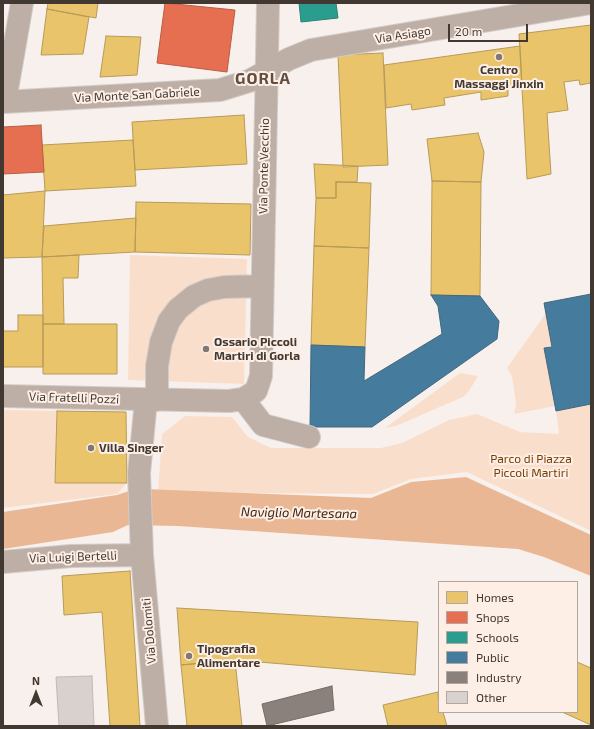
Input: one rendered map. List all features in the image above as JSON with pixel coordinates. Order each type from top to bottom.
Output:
[{"type":"street","points":[[4,102],[22,3]]},
{"type":"street","name":"Via Ponte Vecchio","points":[[243,400],[256,390],[261,376],[268,3]]},
{"type":"street","name":"Via Asiago","points":[[267,72],[295,56],[311,50],[591,3]]},
{"type":"street","name":"Via Monte San Gabriele","points":[[4,102],[209,91],[249,81],[267,72]]},
{"type":"street","name":"Via Dolomiti","points":[[157,726],[142,545],[139,481],[161,342],[169,321],[178,309],[194,296],[208,290],[228,287],[262,286]]},
{"type":"street","name":"Via Fratelli Pozzi","points":[[3,396],[151,400],[243,400]]},
{"type":"street","points":[[243,400],[263,425],[309,437]]},
{"type":"street","name":"Via Luigi Bertelli","points":[[3,562],[71,556],[142,545]]},
{"type":"green space","points":[[130,255],[247,259],[244,384],[128,380]]},
{"type":"green space","points":[[546,313],[552,347],[544,348],[555,406],[514,414],[516,404],[512,376],[507,368]]},
{"type":"green space","points":[[460,373],[478,376],[469,391],[463,397],[396,426],[385,428]]},
{"type":"green space","name":"Parco di Piazza Piccoli Martiri","points":[[591,404],[591,531],[467,472],[411,479],[373,494],[158,492],[162,434],[185,416],[232,417],[248,437],[271,448],[381,448],[402,443],[449,420],[477,414],[520,432],[559,434],[556,411]]},
{"type":"green space","points":[[3,410],[57,411],[55,483],[127,483],[117,494],[3,508]]},
{"type":"water","name":"Naviglio Martesana","points":[[466,477],[591,535],[591,576],[544,557],[518,549],[178,526],[128,525],[113,532],[3,549],[3,512],[117,495],[129,491],[145,489],[371,498],[411,482]]},
{"type":"building: Homes","points":[[48,3],[98,3],[96,18],[47,9]]},
{"type":"building: Homes","points":[[47,9],[89,17],[83,54],[41,55]]},
{"type":"building: Homes","points":[[591,25],[591,83],[580,85],[579,80],[564,82],[568,110],[547,113],[551,174],[527,179],[519,34]]},
{"type":"building: Homes","points":[[106,36],[141,37],[137,75],[100,77]]},
{"type":"building: Homes","points":[[520,46],[522,86],[508,88],[508,96],[481,100],[481,92],[444,98],[445,105],[412,110],[411,104],[386,108],[384,65]]},
{"type":"building: Homes","points":[[383,53],[388,165],[343,167],[338,55]]},
{"type":"building: Homes","points":[[244,115],[247,164],[135,170],[132,122]]},
{"type":"building: Homes","points":[[478,133],[484,152],[481,182],[432,181],[427,139]]},
{"type":"building: Homes","points":[[133,140],[136,186],[45,191],[42,145]]},
{"type":"building: Homes","points":[[314,164],[358,166],[357,182],[336,182],[336,198],[316,198]]},
{"type":"building: Homes","points":[[432,181],[481,182],[480,296],[431,295]]},
{"type":"building: Homes","points":[[336,182],[371,183],[369,248],[314,246],[316,198],[336,198]]},
{"type":"building: Homes","points":[[45,191],[42,257],[3,258],[3,195]]},
{"type":"building: Homes","points":[[136,202],[251,204],[250,255],[135,252]]},
{"type":"building: Homes","points":[[136,218],[135,252],[42,257],[44,226]]},
{"type":"building: Homes","points":[[314,246],[369,248],[365,347],[311,345]]},
{"type":"building: Homes","points":[[79,255],[78,278],[63,278],[64,324],[43,324],[42,257]]},
{"type":"building: Homes","points":[[18,315],[43,315],[43,367],[3,367],[3,331],[18,331]]},
{"type":"building: Homes","points":[[43,324],[117,324],[117,374],[43,374]]},
{"type":"building: Homes","name":"Villa Singer","points":[[57,411],[126,412],[127,483],[55,483]]},
{"type":"building: Homes","points":[[130,571],[140,726],[110,726],[102,612],[64,615],[62,576]]},
{"type":"building: Homes","points":[[177,608],[418,622],[415,675],[235,660],[181,665]]},
{"type":"building: Homes","points":[[235,660],[242,726],[187,726],[181,665]]},
{"type":"building: Homes","points":[[578,662],[591,668],[591,725],[564,713],[578,713]]},
{"type":"building: Homes","points":[[438,692],[438,713],[443,713],[447,726],[388,726],[383,705]]},
{"type":"building: Shops","points":[[165,3],[235,10],[227,72],[157,63]]},
{"type":"building: Shops","points":[[41,125],[44,172],[3,174],[3,127]]},
{"type":"building: Schools","points":[[299,3],[336,3],[338,18],[301,22]]},
{"type":"building: Public","points":[[591,294],[591,404],[556,411],[544,348],[552,347],[544,303]]},
{"type":"building: Public","points":[[431,295],[480,296],[499,321],[497,339],[372,427],[310,427],[311,345],[365,347],[364,381],[442,334],[438,306]]},
{"type":"building: Industry","points":[[332,686],[334,710],[267,726],[262,704]]},
{"type":"building: Other","points":[[92,676],[94,726],[59,726],[56,677]]},
{"type":"place","name":"Centro Massaggi Jinxin","points":[[499,57]]},
{"type":"place","name":"Ossario Piccoli Martiri di Gorla","points":[[206,349]]},
{"type":"place","name":"Villa Singer","points":[[91,448]]},
{"type":"place","name":"Tipografia Alimentare","points":[[189,656]]},
{"type":"district","name":"GORLA","points":[[263,79]]}]
